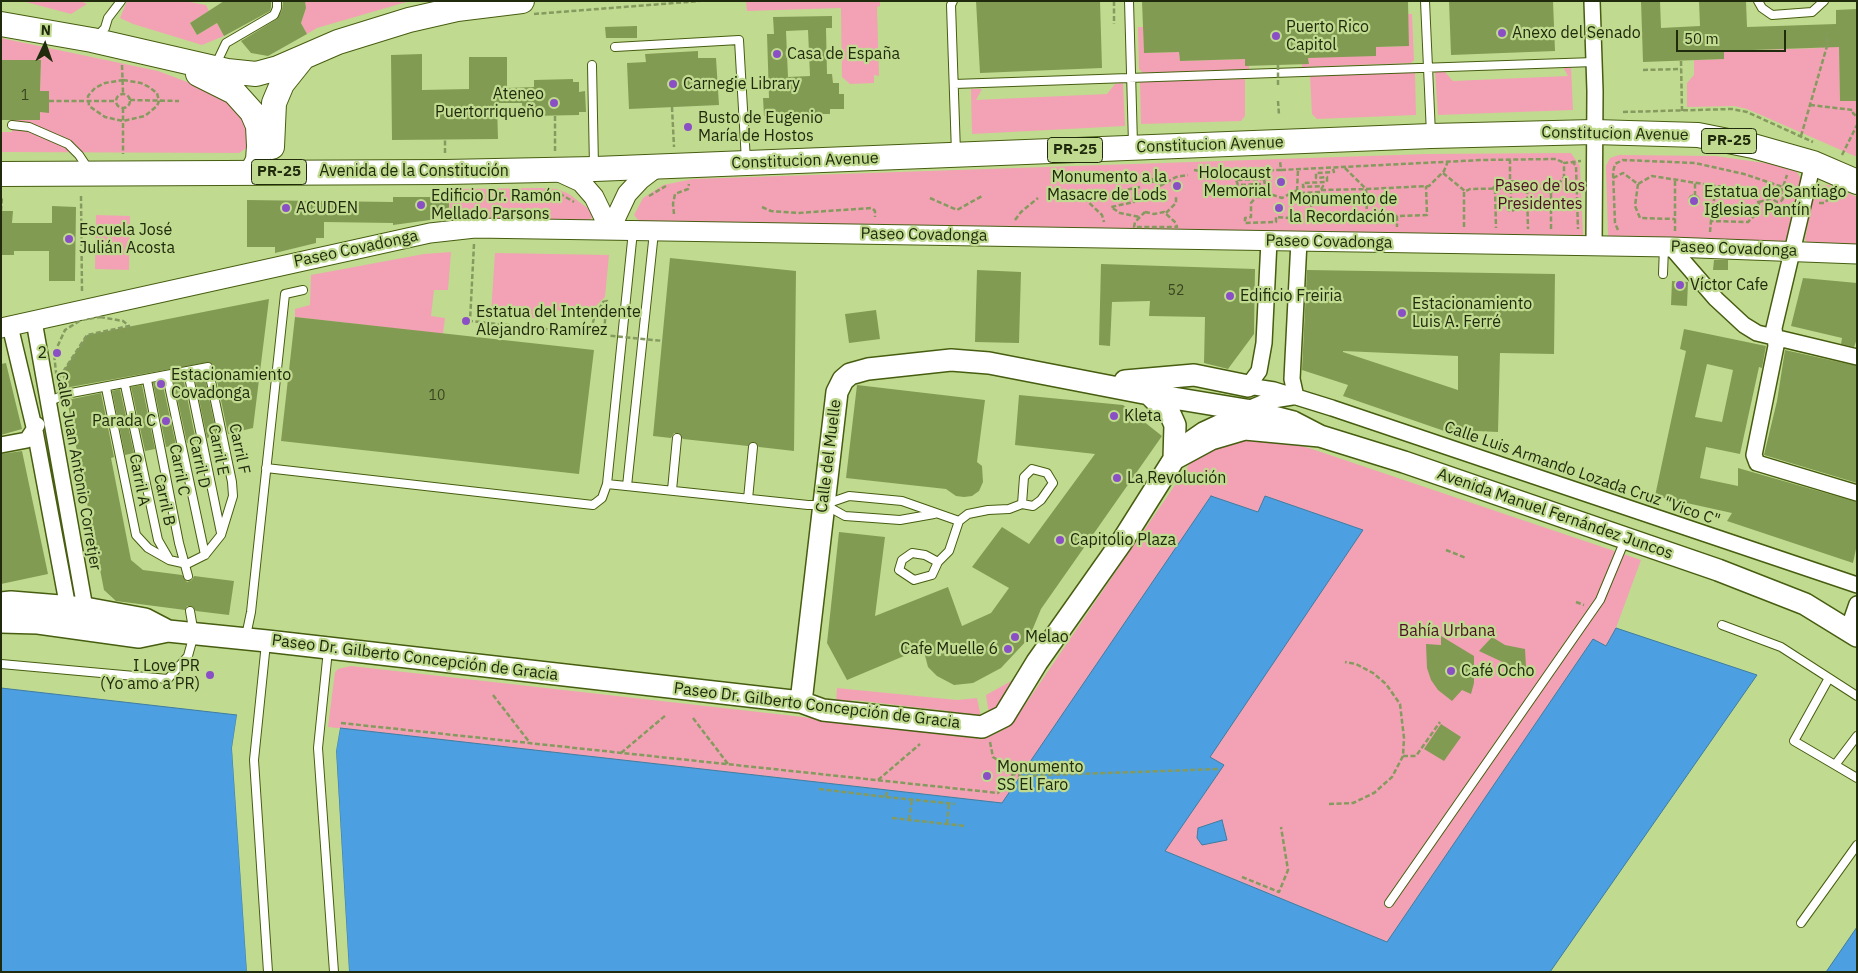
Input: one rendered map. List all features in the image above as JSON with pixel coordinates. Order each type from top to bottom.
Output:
[{"type":"main road","points":[[1,24],[92,40],[240,74],[261,73],[278,68],[306,54],[409,20],[457,9],[517,5]]},
{"type":"main road","points":[[1,9],[45,20],[92,40]]},
{"type":"main road","points":[[282,172],[275,160],[272,144],[274,103],[282,84],[306,54]]},
{"type":"main road","points":[[171,59],[229,89],[246,103],[255,118],[259,131],[258,160],[252,172]]},
{"type":"main road","name":"Constitucion Avenue","points":[[556,162],[594,169],[663,176],[746,163],[1431,136],[1594,132],[1698,135],[1753,146],[1815,153],[1849,188]]},
{"type":"main road","name":"Avenida de la Constitución","points":[[1,174],[85,189],[124,173],[282,172],[556,162]]},
{"type":"main road","name":"Calle del Muelle","points":[[801,702],[837,392],[843,380],[850,374],[889,365],[950,360],[989,363],[1149,394],[1246,410]]},
{"type":"main road","name":"Calle del Muelle","points":[[1097,384],[1194,375],[1248,386]]},
{"type":"main road","points":[[1149,394],[1171,416],[1175,425],[1174,459]]},
{"type":"main road","name":"Avenida Manuel Fernández Juncos","points":[[1246,410],[1293,422],[1320,436],[1412,465],[1718,570],[1805,604],[1852,633]]},
{"type":"main road","name":"Paseo Dr. Gilberto Concepción de Gracia","points":[[1,622],[75,617],[145,619],[168,632],[267,640],[801,702],[823,710],[959,725],[986,726],[1004,716],[1037,662],[1121,543],[1174,459],[1211,439],[1245,429],[1320,436]]},
{"type":"main road","name":"Paseo Dr. Gilberto Concepción de Gracia","points":[[1,603],[11,602],[75,617]]},
{"type":"street","points":[[1592,1],[1594,62],[1594,247]]},
{"type":"street","points":[[1815,153],[1774,328],[1776,346],[1754,455],[1757,463],[1857,493]]},
{"type":"street","points":[[556,162],[581,182],[594,198],[610,230]]},
{"type":"street","points":[[610,230],[627,194],[640,180],[663,176]]},
{"type":"street","name":"Paseo Covadonga","points":[[5,327],[430,233],[475,228],[633,231],[660,224],[1268,241],[1594,247],[1672,238],[1792,251],[1857,254]]},
{"type":"street","points":[[1672,238],[1716,299],[1744,326],[1757,333],[1857,357]]},
{"type":"street","points":[[1248,386],[1259,371],[1264,343],[1268,241]]},
{"type":"street","points":[[1174,459],[1180,447],[1190,439],[1246,410],[1267,401],[1296,397],[1292,372],[1299,241]]},
{"type":"street","name":"Calle Juan Antonio Corretjer","points":[[34,320],[48,402],[75,617]]},
{"type":"street","name":"Calle Juan Antonio Corretjer","points":[[5,327],[35,431],[75,617]]},
{"type":"street","name":"Calle Luis Armando Lozada Cruz \"Vico C\"","points":[[1248,386],[1274,390],[1296,397],[1857,585]]},
{"type":"street","points":[[1,445],[27,440],[35,431],[43,406],[48,402]]},
{"type":"street","points":[[1852,633],[1857,604]]},
{"type":"lane","points":[[92,40],[105,28],[108,18],[121,1]]},
{"type":"lane","points":[[215,69],[218,57],[226,44],[274,15],[277,8],[276,1]]},
{"type":"lane","points":[[953,1],[951,6],[956,154]]},
{"type":"lane","points":[[1129,1],[1133,148]]},
{"type":"lane","points":[[1426,1],[1431,136]]},
{"type":"lane","points":[[1758,1],[1762,8],[1772,14],[1812,12],[1824,1]]},
{"type":"lane","points":[[615,47],[739,40],[746,163]]},
{"type":"lane","points":[[954,84],[1594,62]]},
{"type":"lane","points":[[592,65],[594,169]]},
{"type":"lane","points":[[12,125],[29,127],[68,144],[79,155],[85,189]]},
{"type":"lane","points":[[627,486],[660,224]]},
{"type":"lane","points":[[266,468],[593,505],[602,498],[606,484],[633,231]]},
{"type":"lane","points":[[1663,274],[1672,238]]},
{"type":"lane","points":[[245,638],[251,612],[285,294],[303,290]]},
{"type":"lane","name":"Carril F","points":[[188,372],[208,367],[232,482],[233,496],[221,535]]},
{"type":"lane","points":[[48,402],[66,394],[125,385],[188,372]]},
{"type":"lane","name":"Carril E","points":[[188,372],[221,535]]},
{"type":"lane","name":"Carril D","points":[[166,376],[205,554]]},
{"type":"lane","name":"Carril C","points":[[147,380],[179,543],[187,564],[188,576]]},
{"type":"lane","name":"Carril B","points":[[125,385],[158,540],[169,560]]},
{"type":"lane","name":"Carril A","points":[[106,388],[136,535],[148,548],[169,560],[187,564]]},
{"type":"lane","points":[[672,490],[678,438]]},
{"type":"lane","points":[[748,499],[753,447]]},
{"type":"lane","points":[[938,562],[924,555],[912,553],[902,560],[899,570],[914,580],[932,575],[938,562],[949,551],[959,522],[968,514],[988,510],[1009,509],[1022,504],[1033,506],[1041,500],[1053,483],[1046,473],[1032,469],[1024,477],[1022,504]]},
{"type":"lane","points":[[606,484],[823,505],[845,516],[900,520],[934,514]]},
{"type":"lane","points":[[823,505],[849,496],[902,501],[959,522]]},
{"type":"lane","points":[[187,564],[205,554],[221,535]]},
{"type":"lane","points":[[1389,903],[1600,600],[1625,538]]},
{"type":"lane","points":[[1,664],[168,679],[173,676],[188,656],[194,634],[190,611]]},
{"type":"lane","points":[[1722,625],[1781,647],[1857,696]]},
{"type":"lane","points":[[267,640],[254,760],[268,972]]},
{"type":"lane","points":[[328,648],[318,748],[334,972]]},
{"type":"lane","points":[[1829,678],[1794,741],[1857,778]]},
{"type":"lane","points":[[1835,766],[1857,736]]},
{"type":"lane","points":[[1801,923],[1857,845]]},
{"type":"path","points":[[517,5],[700,1]]},
{"type":"path","points":[[1114,1],[1114,24]]},
{"type":"path","points":[[1801,136],[1827,46],[1827,33]]},
{"type":"path","points":[[122,48],[123,93]]},
{"type":"path","points":[[1680,61],[1682,111],[1732,109],[1747,112],[1801,136],[1815,153]]},
{"type":"path","points":[[1278,65],[1278,86]]},
{"type":"path","points":[[1642,70],[1681,69]]},
{"type":"path","points":[[123,80],[141,83],[150,87],[157,94],[159,101],[157,106],[144,116],[123,121],[101,115],[89,106],[87,102],[88,96],[95,88],[105,82],[123,80]]},
{"type":"path","points":[[123,93],[130,100]]},
{"type":"path","points":[[116,101],[116,97],[123,93]]},
{"type":"path","points":[[130,100],[179,101]]},
{"type":"path","points":[[123,108],[129,104],[130,100]]},
{"type":"path","points":[[49,101],[116,101],[123,108],[124,173]]},
{"type":"path","points":[[1278,101],[1279,115]]},
{"type":"path","points":[[1810,105],[1853,110],[1857,107]]},
{"type":"path","points":[[672,107],[674,148]]},
{"type":"path","points":[[1853,110],[1853,114],[1857,117]]},
{"type":"path","points":[[554,116],[556,162]]},
{"type":"path","points":[[1842,155],[1857,125]]},
{"type":"path","points":[[445,139],[445,155]]},
{"type":"path","points":[[1834,152],[1848,158]]},
{"type":"path","points":[[1194,170],[1205,172],[1334,169],[1367,167],[1380,163],[1448,161],[1556,159],[1564,163]]},
{"type":"path","points":[[1280,160],[1280,170]]},
{"type":"path","points":[[1510,160],[1510,181]]},
{"type":"path","points":[[1621,232],[1616,228],[1615,223],[1613,178],[1615,164],[1623,160],[1673,160],[1695,163],[1744,174],[1796,190],[1795,192]]},
{"type":"path","points":[[1264,179],[1236,180],[1238,185],[1261,184],[1261,189],[1240,190],[1244,195],[1265,193],[1282,198],[1298,192],[1321,190],[1429,186],[1443,173],[1448,161]]},
{"type":"path","points":[[1572,161],[1576,166],[1578,230]]},
{"type":"path","points":[[1345,168],[1366,189],[1367,216],[1427,215],[1426,186]]},
{"type":"path","points":[[1321,190],[1323,186],[1303,187],[1303,183],[1327,182],[1327,177],[1316,178],[1316,173],[1334,172],[1334,169]]},
{"type":"path","points":[[1298,170],[1298,192]]},
{"type":"path","points":[[1264,171],[1264,197],[1256,197],[1251,202],[1251,217],[1245,218],[1245,223],[1276,222],[1276,217],[1290,218],[1290,221],[1327,218],[1328,227]]},
{"type":"path","points":[[1759,202],[1773,198],[1777,201],[1782,200],[1782,187],[1789,172]]},
{"type":"path","points":[[1443,173],[1465,192]]},
{"type":"path","points":[[1613,178],[1623,173],[1638,184]]},
{"type":"path","points":[[1160,186],[1176,177],[1188,175]]},
{"type":"path","points":[[645,198],[663,176]]},
{"type":"path","points":[[1153,176],[1153,183]]},
{"type":"path","points":[[1638,184],[1652,176],[1750,191],[1759,202],[1757,213],[1748,222],[1711,221]]},
{"type":"path","points":[[1551,229],[1551,193],[1564,177]]},
{"type":"path","points":[[1672,238],[1675,219],[1675,180]]},
{"type":"path","points":[[1496,228],[1494,189],[1499,183],[1510,181],[1526,183],[1528,189],[1528,229]]},
{"type":"path","points":[[680,183],[696,183]]},
{"type":"path","points":[[660,224],[674,214],[675,194],[688,189],[690,183]]},
{"type":"path","points":[[1694,196],[1696,183]]},
{"type":"path","points":[[1638,184],[1635,206],[1640,218],[1675,219]]},
{"type":"path","points":[[1701,233],[1710,233],[1716,186]]},
{"type":"path","points":[[1140,188],[1116,192],[1115,195],[1128,197],[1134,202],[1110,207],[1120,213],[1140,217]]},
{"type":"path","points":[[1815,203],[1825,203],[1832,197],[1832,190],[1849,188]]},
{"type":"path","points":[[82,292],[85,189]]},
{"type":"path","points":[[1465,192],[1470,189],[1543,189],[1551,193]]},
{"type":"path","points":[[1511,189],[1511,203]]},
{"type":"path","points":[[541,190],[557,192],[580,206]]},
{"type":"path","points":[[1298,192],[1299,195],[1304,195],[1310,199],[1314,218]]},
{"type":"path","points":[[1464,228],[1465,192]]},
{"type":"path","points":[[1773,198],[1776,192],[1781,193]]},
{"type":"path","points":[[930,198],[956,210],[982,196]]},
{"type":"path","points":[[2,197],[2,211]]},
{"type":"path","points":[[1166,213],[1176,203],[1176,197]]},
{"type":"path","points":[[1014,222],[1021,212],[1038,198]]},
{"type":"path","points":[[1084,198],[1102,215],[1105,224]]},
{"type":"path","points":[[762,207],[771,211],[798,212],[872,208],[875,211],[876,219]]},
{"type":"path","points":[[1397,216],[1397,228]]},
{"type":"path","points":[[474,252],[470,321],[580,334],[664,341]]},
{"type":"path","points":[[591,330],[594,318],[603,302],[607,301],[604,331]]},
{"type":"path","points":[[100,317],[123,321],[129,326],[87,334],[57,380],[55,349],[65,330],[72,324],[87,318],[100,317]]},
{"type":"path","points":[[1446,550],[1466,558]]},
{"type":"path","points":[[1329,804],[1352,803],[1374,793],[1392,777],[1403,756],[1404,738],[1400,704],[1386,684],[1373,672],[1356,664],[1345,662]]},
{"type":"path","points":[[493,695],[530,743]]},
{"type":"path","points":[[621,753],[666,715]]},
{"type":"path","points":[[693,718],[728,764]]},
{"type":"path","points":[[1403,756],[1416,756],[1440,722]]},
{"type":"path","points":[[341,723],[998,793],[1015,771],[993,757],[991,749]]},
{"type":"path","points":[[877,780],[920,744]]},
{"type":"path","points":[[1013,774],[1021,776],[1220,769]]},
{"type":"path","points":[[819,789],[955,804]]},
{"type":"path","points":[[886,796],[887,790]]},
{"type":"path","points":[[909,820],[912,799]]},
{"type":"path","points":[[947,824],[949,804]]},
{"type":"path","points":[[892,818],[965,826]]},
{"type":"path","points":[[1242,877],[1279,892],[1288,870],[1281,827]]},
{"type":"green space","points":[[22,1],[81,1],[87,4],[71,14]]},
{"type":"green space","points":[[127,1],[184,1],[206,5],[209,11],[190,23],[197,35],[217,23],[224,36],[202,45],[133,24],[120,18]]},
{"type":"green space","points":[[305,1],[410,1],[317,28],[307,34],[301,23],[306,8]]},
{"type":"green space","points":[[746,1],[880,1],[880,6],[877,7],[879,76],[874,75],[874,83],[850,84],[842,77],[841,8],[747,11]]},
{"type":"green space","points":[[1408,14],[1412,14],[1414,60],[1411,63],[1302,67],[1302,64],[1309,64],[1308,58],[1375,47],[1409,46]]},
{"type":"green space","points":[[1138,27],[1143,27],[1144,53],[1179,52],[1180,61],[1245,59],[1245,66],[1249,66],[1249,69],[1143,73],[1139,69]]},
{"type":"green space","points":[[1839,33],[1840,101],[1857,101],[1857,157],[1747,109],[1734,106],[1687,107],[1687,83],[1694,75],[1694,60],[1724,59],[1724,51],[1820,48]]},
{"type":"green space","points":[[1,38],[158,71],[198,86],[228,101],[240,113],[246,124],[248,147],[239,153],[1,152],[1,132],[12,132],[12,120],[40,120],[40,112],[48,112],[49,91],[40,91],[41,60],[1,60]]},
{"type":"green space","points":[[1563,67],[1571,68],[1573,110],[1438,115],[1435,71],[1444,71],[1453,81],[1568,76]]},
{"type":"green space","points":[[1415,72],[1416,115],[1317,119],[1312,114],[1310,76]]},
{"type":"green space","points":[[1245,79],[1245,116],[1241,121],[1141,124],[1140,82]]},
{"type":"green space","points":[[1123,83],[1125,126],[972,134],[971,89],[982,89],[976,100],[1107,94],[1115,84]]},
{"type":"green space","name":"Paseo de los Presidentes","points":[[1571,153],[1580,166],[1583,235],[1580,238],[639,221],[634,215],[643,198],[663,185],[693,179],[1426,154]]},
{"type":"green space","points":[[1619,155],[1715,156],[1772,164],[1797,172],[1802,181],[1789,237],[1784,241],[1611,238],[1608,235],[1606,166],[1610,158]]},
{"type":"green space","points":[[1830,185],[1857,197],[1857,249],[1808,244],[1805,239],[1814,191],[1819,186]]},
{"type":"green space","points":[[450,189],[557,189],[569,194],[590,210],[592,218],[586,221],[449,223]]},
{"type":"green space","points":[[96,215],[130,216],[129,270],[95,269]]},
{"type":"green space","points":[[451,252],[448,290],[434,290],[431,316],[445,318],[443,334],[295,317],[295,309],[310,305],[311,275],[424,254]]},
{"type":"green space","points":[[495,253],[609,255],[605,297],[588,314],[544,309],[542,319],[491,313]]},
{"type":"green space","name":"Bahía Urbana","points":[[1241,438],[1285,442],[1309,448],[1641,560],[1616,628],[1606,646],[1593,640],[1387,942],[1164,851],[1223,765],[1210,757],[1265,497],[1258,512],[1042,746],[1002,803],[328,727],[335,672],[338,669],[351,666],[980,737],[993,735],[1007,728],[1014,721],[1190,463],[1202,453]]},
{"type":"green space","points":[[1015,679],[1008,695],[989,714],[986,695]]},
{"type":"green space","points":[[837,688],[957,700],[977,698],[981,717],[950,715],[948,711],[853,700],[849,703],[836,703]]},
{"type":"water","points":[[1211,496],[1258,512],[1265,496],[1363,530],[1210,757],[1224,765],[1165,851],[1387,942],[1593,639],[1606,646],[1616,628],[1757,675],[1550,972],[349,972],[336,750],[340,728],[1002,803]]},
{"type":"water","points":[[1,688],[237,715],[232,748],[247,972],[1,972]]},
{"type":"water","points":[[1222,820],[1227,840],[1202,845],[1197,838],[1198,828]]},
{"type":"water","points":[[1857,927],[1857,972],[1826,972]]},
{"type":"pier","points":[[237,715],[240,716],[234,748],[250,972],[247,972],[232,748]]},
{"type":"pier","points":[[337,728],[340,728],[336,751],[349,972],[346,972],[334,751]]},
{"type":"building","points":[[224,1],[271,1],[271,7],[270,11],[224,36],[217,23],[197,35],[190,23]]},
{"type":"building","points":[[283,1],[305,1],[306,8],[301,23],[307,34],[268,56],[251,53],[241,41],[277,19],[282,10]]},
{"type":"building","points":[[976,1],[1100,1],[1102,68],[980,73]]},
{"type":"building","name":"Puerto Rico Capitol","points":[[1142,1],[1408,1],[1409,46],[1376,47],[1376,56],[1308,58],[1309,64],[1245,66],[1245,59],[1180,61],[1179,52],[1144,53]]},
{"type":"building","name":"Anexo del Senado","points":[[1449,1],[1553,1],[1555,51],[1451,55]]},
{"type":"building","points":[[1641,1],[1660,1],[1661,28],[1700,26],[1699,1],[1746,1],[1747,27],[1836,24],[1836,10],[1857,9],[1857,101],[1840,101],[1839,47],[1724,51],[1724,59],[1643,62]]},
{"type":"building","name":"Casa de España","points":[[832,16],[832,28],[826,28],[827,74],[832,74],[833,83],[839,83],[839,94],[844,94],[844,109],[830,109],[830,114],[819,114],[820,118],[777,119],[777,116],[764,116],[763,98],[769,98],[767,34],[774,34],[773,17]],"holes":[[[808,30],[810,76],[788,77],[786,31]]]},
{"type":"building","points":[[637,26],[637,38],[606,38],[605,27]]},
{"type":"building","name":"Carnegie Library","points":[[698,51],[698,58],[716,58],[719,105],[629,109],[627,63],[646,62],[645,54]]},
{"type":"building","points":[[422,54],[422,90],[469,89],[469,57],[507,57],[507,88],[534,87],[534,80],[573,79],[573,82],[579,82],[579,92],[585,91],[586,112],[579,112],[579,115],[530,116],[530,113],[523,114],[522,103],[497,103],[498,139],[392,140],[391,55]]},
{"type":"building","points":[[1,60],[41,60],[40,91],[49,91],[49,113],[40,112],[40,120],[1,120]]},
{"type":"building","points":[[393,197],[449,197],[449,212],[430,220],[393,225],[393,223],[324,222],[324,238],[316,238],[316,243],[275,253],[275,247],[247,247],[247,200],[393,202]]},
{"type":"building","points":[[52,206],[76,207],[75,281],[49,281],[49,251],[14,251],[14,255],[1,255],[1,211],[13,211],[12,223],[52,223]]},
{"type":"building","points":[[670,258],[796,271],[794,451],[759,447],[754,442],[748,446],[683,439],[678,433],[674,433],[671,438],[653,436]]},
{"type":"building","points":[[1714,260],[1728,260],[1728,270],[1713,270]]},
{"type":"building","points":[[1101,264],[1255,269],[1254,334],[1228,369],[1204,363],[1205,317],[1149,316],[1150,301],[1112,302],[1110,346],[1099,345]]},
{"type":"building","points":[[977,270],[1021,272],[1019,343],[975,342]]},
{"type":"building","name":"Estacionamiento Luis A. Ferré","points":[[1307,270],[1555,274],[1554,354],[1500,353],[1498,432],[1454,430],[1453,434],[1343,396],[1348,385],[1302,370]],"holes":[[[1343,351],[1458,356],[1458,390]]]},
{"type":"building","points":[[1803,278],[1857,283],[1857,339],[1854,347],[1841,344],[1842,338],[1791,326]]},
{"type":"building","points":[[1672,281],[1688,282],[1687,306],[1671,305]]},
{"type":"building","points":[[269,299],[253,428],[228,434],[214,366],[209,362],[65,388],[62,373],[87,335]]},
{"type":"building","points":[[876,310],[880,339],[849,343],[845,314]]},
{"type":"building","points":[[295,317],[594,350],[579,474],[281,441]]},
{"type":"building","points":[[1684,329],[1766,346],[1762,368],[1759,367],[1740,454],[1706,447],[1700,478],[1738,486],[1738,468],[1857,502],[1857,544],[1853,563],[1727,521],[1732,513],[1655,496],[1686,351],[1680,349]],"holes":[[[1707,364],[1733,370],[1722,422],[1695,417]]]},
{"type":"building","points":[[1785,350],[1857,366],[1857,483],[1764,455],[1777,401]]},
{"type":"building","points":[[6,363],[22,429],[1,435],[1,364]]},
{"type":"building","points":[[204,374],[217,436],[207,438],[194,375]]},
{"type":"building","points":[[183,377],[196,441],[187,443],[173,379]]},
{"type":"building","points":[[162,381],[176,445],[166,447],[153,383]]},
{"type":"building","points":[[142,385],[155,449],[145,451],[131,387]]},
{"type":"building","points":[[857,385],[985,400],[977,462],[982,466],[983,482],[979,491],[972,496],[964,497],[956,496],[946,489],[846,478]]},
{"type":"building","points":[[120,389],[134,453],[125,455],[112,391]]},
{"type":"building","points":[[101,393],[114,457],[111,458],[131,560],[143,570],[182,575],[187,582],[192,580],[194,576],[234,581],[229,615],[196,611],[191,606],[187,606],[185,610],[116,601],[104,590],[67,400]]},
{"type":"building","name":"Capitolio Plaza","points":[[1019,395],[1123,405],[1162,436],[1041,609],[1029,638],[1001,668],[973,683],[954,685],[937,676],[928,667],[923,648],[847,680],[827,643],[839,532],[885,537],[875,616],[948,587],[962,626],[991,613],[1009,588],[972,567],[1002,527],[1029,544],[1095,454],[1015,445]]},
{"type":"building","points":[[22,451],[48,574],[1,584],[1,454]]},
{"type":"building","name":"Café Ocho","points":[[1441,636],[1474,656],[1474,683],[1471,694],[1462,690],[1452,701],[1438,690],[1431,680],[1427,668],[1426,644],[1441,645]]},
{"type":"building","points":[[1492,637],[1505,645],[1525,649],[1526,667],[1511,666],[1479,651]]},
{"type":"building","points":[[1441,724],[1461,737],[1444,761],[1424,749]]},
{"type":"place","name":"Anexo del Senado","points":[[1502,33]]},
{"type":"place","name":"Puerto Rico Capitol","points":[[1276,36]]},
{"type":"place","name":"Casa de España","points":[[777,54]]},
{"type":"place","name":"Carnegie Library","points":[[673,84]]},
{"type":"place","name":"Ateneo Puertorriqueño","points":[[554,103]]},
{"type":"place","name":"Busto de Eugenio María de Hostos","points":[[688,127]]},
{"type":"place","name":"Holocaust Memorial","points":[[1281,182]]},
{"type":"place","name":"Monumento a la Masacre de Lods","points":[[1177,186]]},
{"type":"place","name":"Estatua de Santiago Iglesias Pantín","points":[[1694,201]]},
{"type":"place","name":"Edificio Dr. Ramón Mellado Parsons","points":[[421,205]]},
{"type":"place","name":"ACUDEN","points":[[286,208]]},
{"type":"place","name":"Monumento de la Recordación","points":[[1279,208]]},
{"type":"place","name":"Escuela José Julián Acosta","points":[[69,239]]},
{"type":"place","name":"Víctor Cafe","points":[[1680,285]]},
{"type":"place","name":"Edificio Freiria","points":[[1230,296]]},
{"type":"place","name":"Estacionamiento Luis A. Ferré","points":[[1402,313]]},
{"type":"place","name":"Estatua del Intendente Alejandro Ramírez","points":[[466,321]]},
{"type":"place","name":"2","points":[[57,353]]},
{"type":"place","name":"Estacionamiento Covadonga","points":[[161,384]]},
{"type":"place","name":"Kleta","points":[[1114,416]]},
{"type":"place","name":"Parada C","points":[[166,421]]},
{"type":"place","name":"La Revolución","points":[[1117,478]]},
{"type":"place","name":"Capitolio Plaza","points":[[1060,540]]},
{"type":"place","name":"Melao","points":[[1015,637]]},
{"type":"place","name":"Cafe Muelle 6","points":[[1008,649]]},
{"type":"place","name":"Café Ocho","points":[[1451,671]]},
{"type":"place","name":"I Love PR (Yo amo a PR)","points":[[210,675]]},
{"type":"place","name":"Monumento SS El Faro","points":[[987,776]]}]
